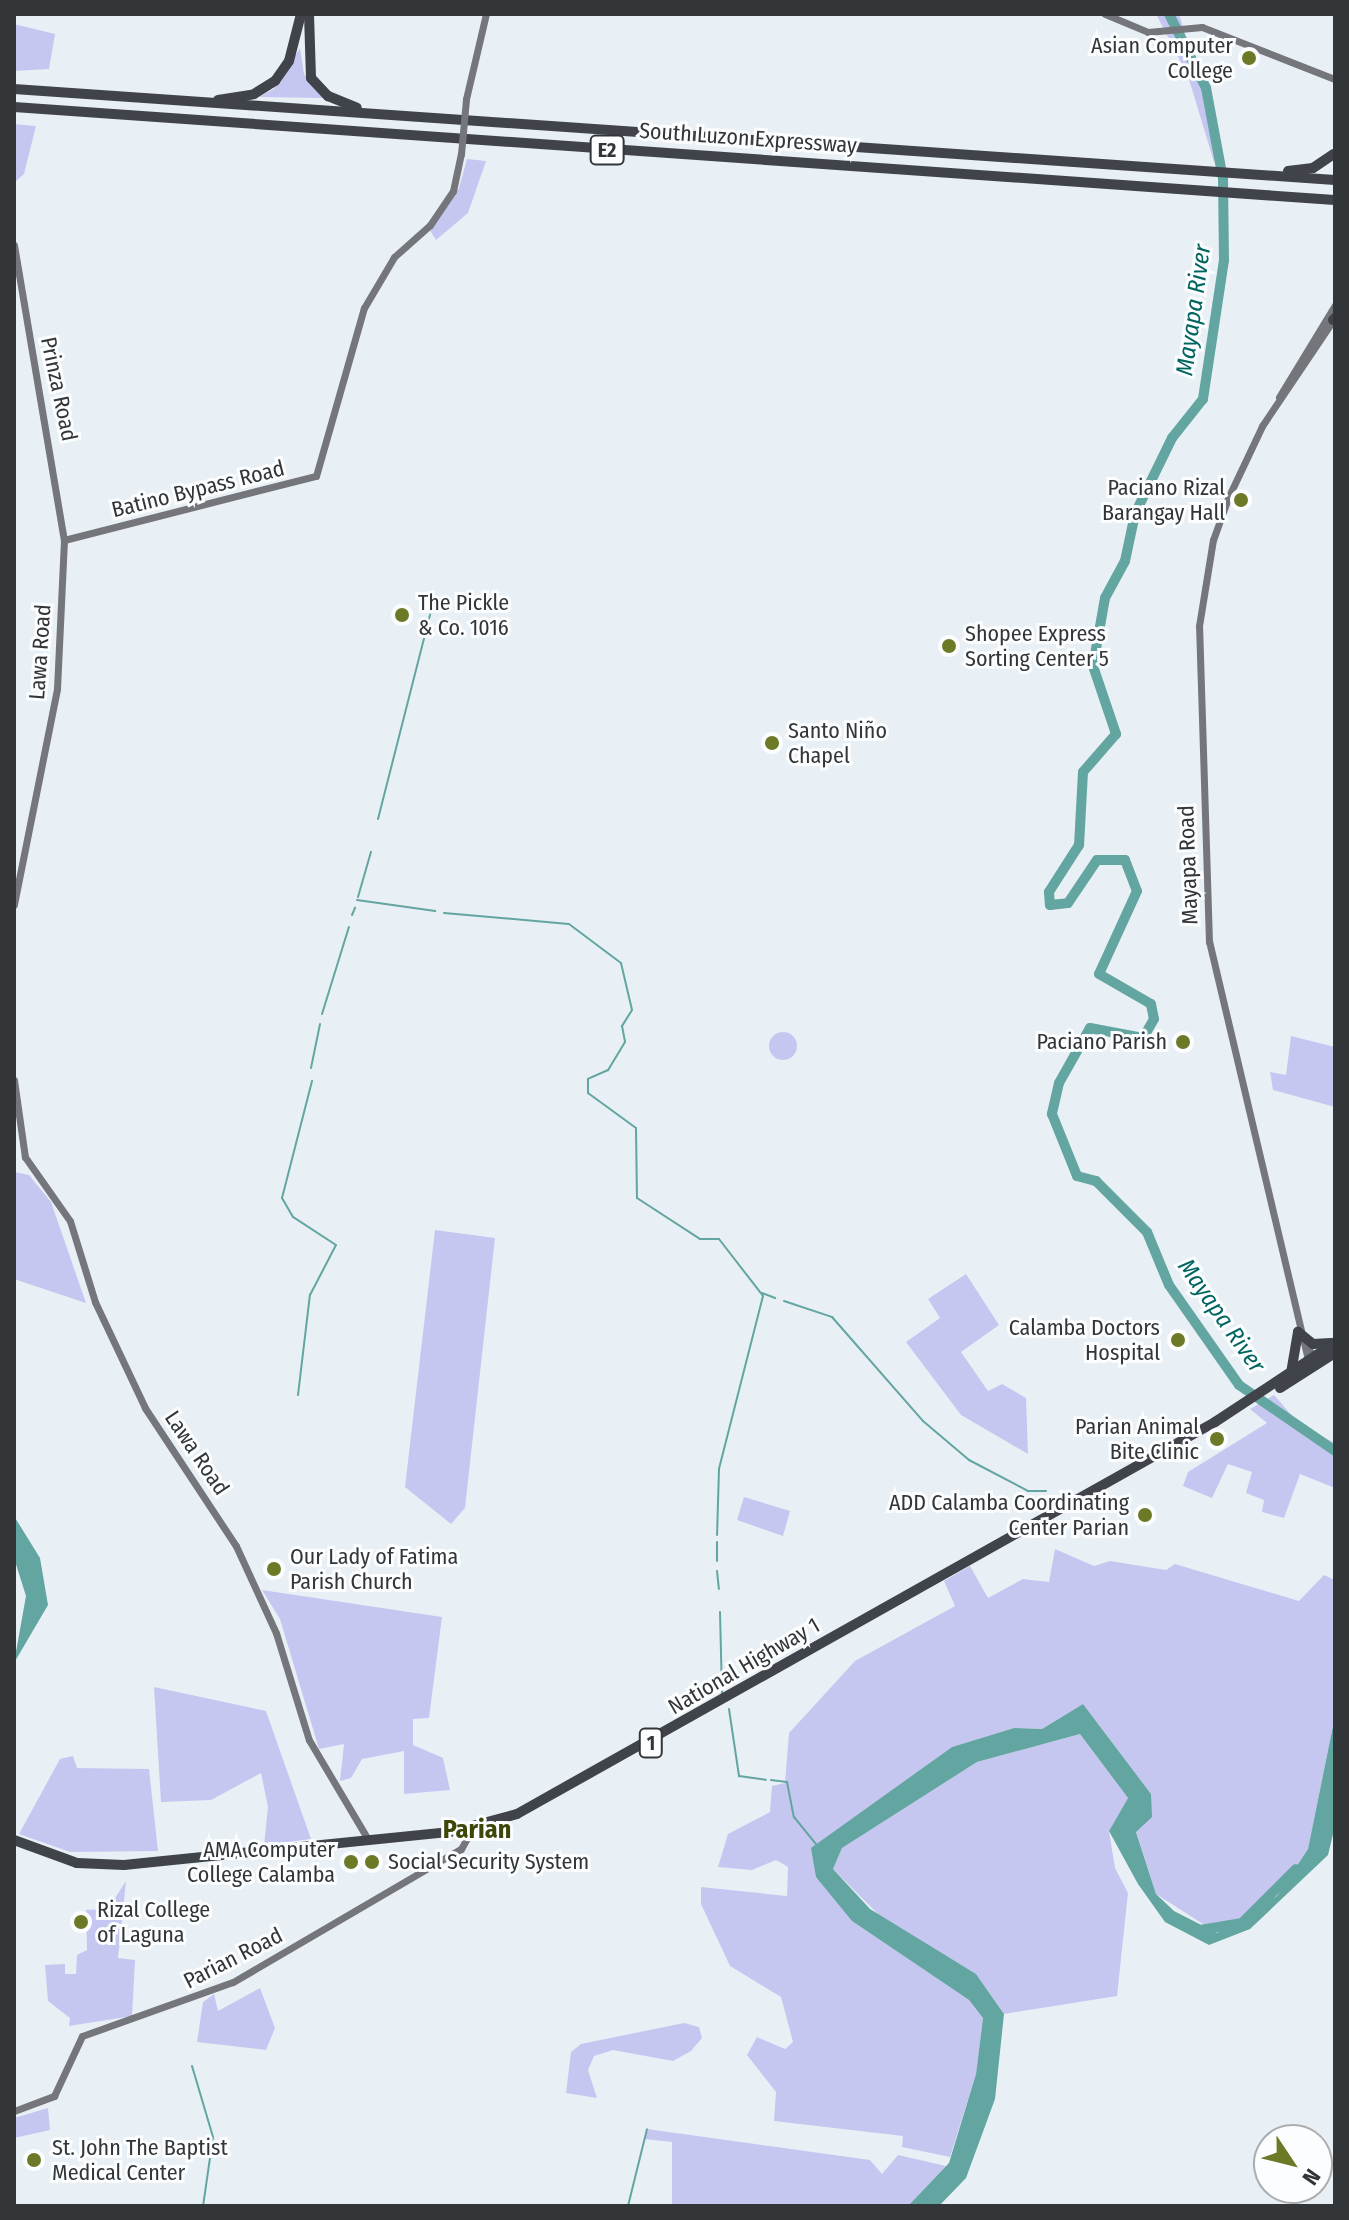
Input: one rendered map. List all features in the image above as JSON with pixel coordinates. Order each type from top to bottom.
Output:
[{"type":"highway","points":[[204,103],[254,94],[275,81],[289,61],[301,14]]},
{"type":"highway","points":[[309,14],[305,56],[315,84],[339,102],[384,115]]},
{"type":"highway","name":"South Luzon Expressway","points":[[14,89],[1335,180]]},
{"type":"highway","name":"South Luzon Expressway","points":[[14,107],[1335,200]]},
{"type":"highway","points":[[1262,174],[1313,168],[1334,154]]},
{"type":"highway","points":[[1298,1332],[1311,1343],[1335,1343]]},
{"type":"highway","points":[[1291,1374],[1298,1332]]},
{"type":"highway","name":"National Highway 1","points":[[14,1840],[103,1866],[369,1841],[473,1827],[562,1793],[1245,1405],[1313,1364],[1335,1343]]},
{"type":"highway","name":"National Highway 1","points":[[1266,1392],[1291,1374],[1335,1353]]},
{"type":"main road","name":"Batino Bypass Road","points":[[64,540],[316,476],[364,308],[394,257],[430,225],[453,191],[461,154],[466,99],[486,14]]},
{"type":"main road","points":[[1105,14],[1161,31],[1202,27],[1335,79]]},
{"type":"main road","name":"Prinza Road","points":[[14,245],[64,540]]},
{"type":"main road","name":"Mayapa Road","points":[[1313,1364],[1298,1332],[1209,942],[1204,885],[1201,595],[1222,511],[1277,402],[1335,305]]},
{"type":"main road","name":"Mayapa Road","points":[[1277,402],[1334,318]]},
{"type":"main road","name":"Lawa Road","points":[[14,905],[57,689],[64,540]]},
{"type":"main road","name":"Lawa Road","points":[[14,1080],[25,1157],[70,1221],[94,1300],[145,1408],[236,1546],[276,1633],[309,1740],[369,1841]]},
{"type":"main road","name":"Parian Road","points":[[14,2111],[54,2096],[82,2036],[233,1982],[461,1849],[473,1827]]},
{"type":"shaded area","points":[[1156,14],[1179,14],[1225,163],[1214,162],[1188,76]]},
{"type":"shaded area","points":[[14,24],[55,34],[49,69],[14,71]]},
{"type":"shaded area","points":[[300,48],[304,74],[323,98],[259,97],[274,89]]},
{"type":"shaded area","points":[[14,124],[36,126],[24,174],[14,183]]},
{"type":"shaded area","points":[[467,159],[486,161],[468,213],[436,240],[428,227],[459,188]]},
{"type":"shaded area","points":[[783,1032],[793,1036],[797,1046],[793,1056],[783,1060],[773,1056],[769,1046],[773,1036]]},
{"type":"shaded area","points":[[1291,1036],[1335,1047],[1335,1107],[1273,1090],[1270,1072],[1286,1075]]},
{"type":"shaded area","points":[[14,1172],[29,1175],[51,1202],[86,1303],[14,1279]]},
{"type":"shaded area","points":[[435,1230],[495,1238],[465,1508],[451,1524],[405,1487]]},
{"type":"shaded area","points":[[966,1274],[999,1325],[961,1352],[988,1391],[1002,1384],[1026,1398],[1028,1454],[961,1415],[906,1342],[940,1318],[928,1299]]},
{"type":"shaded area","points":[[1274,1395],[1302,1427],[1335,1443],[1335,1488],[1300,1474],[1284,1518],[1262,1512],[1264,1500],[1246,1493],[1252,1472],[1228,1464],[1212,1498],[1183,1486],[1188,1472],[1267,1423],[1250,1409]]},
{"type":"shaded area","points":[[744,1497],[790,1511],[783,1536],[737,1520]]},
{"type":"shaded area","points":[[14,1516],[40,1558],[48,1605],[14,1663],[26,1596],[14,1558]]},
{"type":"shaded area","points":[[1055,1549],[1094,1566],[1110,1561],[1166,1570],[1175,1564],[1299,1601],[1324,1575],[1335,1580],[1335,1716],[1308,1849],[1277,1896],[1217,1933],[1156,1894],[1136,1831],[1151,1794],[1083,1704],[1042,1729],[1014,1728],[952,1747],[812,1848],[852,1921],[969,2000],[983,2018],[976,2074],[950,2157],[902,2147],[903,2136],[774,2121],[776,2092],[747,2055],[757,2037],[785,2049],[793,2042],[781,1997],[730,1966],[701,1904],[701,1887],[787,1896],[788,1867],[776,1860],[752,1870],[718,1867],[728,1834],[770,1812],[772,1786],[785,1783],[789,1733],[855,1661],[955,1606],[944,1581],[970,1566],[988,1598],[1023,1579],[1049,1582]]},
{"type":"shaded area","points":[[262,1590],[442,1617],[429,1718],[413,1719],[413,1745],[443,1758],[450,1790],[404,1794],[404,1751],[362,1759],[351,1778],[340,1781],[344,1744],[319,1749],[280,1619]]},
{"type":"shaded area","points":[[154,1687],[266,1711],[311,1839],[264,1845],[268,1807],[261,1773],[211,1800],[161,1802]]},
{"type":"shaded area","points":[[1083,1704],[1151,1794],[1152,1817],[1136,1832],[1156,1894],[1174,1911],[1217,1933],[1277,1896],[1308,1849],[1335,1716],[1335,1826],[1328,1855],[1250,1929],[1209,1945],[1165,1922],[1138,1884],[1109,1831],[1128,1798],[1080,1734],[977,1762],[842,1848],[833,1869],[870,1909],[976,1974],[1004,2014],[995,2099],[966,2178],[939,2206],[908,2206],[949,2163],[976,2074],[983,2018],[969,2000],[852,1921],[816,1877],[811,1848],[952,1747],[1014,1728],[1042,1729]]},
{"type":"shaded area","points":[[1080,1734],[1128,1798],[1109,1831],[1115,1868],[1128,1893],[1117,1996],[1004,2014],[976,1974],[882,1918],[833,1869],[842,1848],[977,1762]]},
{"type":"shaded area","points":[[73,1756],[77,1768],[149,1769],[158,1851],[70,1852],[19,1834],[60,1759]]},
{"type":"shaded area","points":[[126,1881],[118,1958],[135,1960],[132,2016],[69,2026],[70,2018],[48,2001],[45,1965],[65,1964],[65,1974],[76,1974],[77,1955],[87,1950],[86,1910],[108,1909]]},
{"type":"shaded area","points":[[260,1988],[275,2028],[266,2050],[197,2042],[203,2002],[214,1994],[218,2011]]},
{"type":"shaded area","points":[[684,2023],[699,2027],[702,2038],[691,2051],[673,2061],[613,2050],[594,2056],[588,2070],[597,2098],[566,2093],[571,2052],[581,2044]]},
{"type":"shaded area","points":[[48,2108],[50,2130],[14,2138],[14,2118]]},
{"type":"shaded area","points":[[647,2129],[870,2160],[882,2174],[898,2155],[946,2166],[908,2206],[672,2206],[672,2142],[644,2139]]},
{"type":"waterway","name":"Mayapa River","points":[[1169,14],[1206,88],[1223,179],[1224,260],[1203,399],[1172,438],[1135,514],[1125,561],[1105,598],[1093,666],[1116,734],[1083,772],[1079,845],[1049,892],[1050,905],[1068,903],[1097,860],[1125,860],[1137,891],[1099,974],[1151,1004],[1154,1019],[1143,1038],[1090,1028],[1059,1083],[1052,1114],[1077,1176],[1096,1181],[1147,1232],[1169,1285],[1239,1385],[1335,1451]]},
{"type":"waterway","points":[[378,819],[430,615]]},
{"type":"waterway","points":[[358,897],[371,852]]},
{"type":"waterway","points":[[357,900],[435,911]]},
{"type":"waterway","points":[[352,915],[355,908]]},
{"type":"waterway","points":[[444,913],[569,924],[621,963],[632,1010],[622,1026],[625,1042],[608,1070],[588,1079],[588,1093],[636,1128],[637,1198],[700,1239],[719,1239],[763,1296],[719,1469],[717,1535]]},
{"type":"waterway","points":[[322,1014],[349,927]]},
{"type":"waterway","points":[[311,1068],[320,1024]]},
{"type":"waterway","points":[[298,1395],[310,1295],[336,1245],[293,1217],[282,1198],[312,1081]]},
{"type":"waterway","points":[[762,1293],[775,1298]]},
{"type":"waterway","points":[[784,1301],[832,1317],[923,1421],[969,1460],[1028,1491],[1046,1491]]},
{"type":"waterway","points":[[717,1542],[717,1561]]},
{"type":"waterway","points":[[717,1571],[719,1589]]},
{"type":"waterway","points":[[720,1612],[722,1694]]},
{"type":"waterway","points":[[729,1709],[739,1776],[766,1780]]},
{"type":"waterway","points":[[771,1780],[787,1782],[794,1817],[816,1844]]},
{"type":"waterway","points":[[1200,1930],[1242,1923],[1296,1869]]},
{"type":"waterway","points":[[192,2066],[213,2137],[203,2206]]},
{"type":"waterway","points":[[628,2206],[647,2129]]},
{"type":"place","name":"Asian Computer College","points":[[1249,58]]},
{"type":"place","name":"Paciano Rizal Barangay Hall","points":[[1241,500]]},
{"type":"place","name":"The Pickle & Co. 1016","points":[[402,615]]},
{"type":"place","name":"Shopee Express Sorting Center 5","points":[[949,646]]},
{"type":"place","name":"Santo Niño Chapel","points":[[772,743]]},
{"type":"place","name":"Paciano Parish","points":[[1183,1042]]},
{"type":"place","name":"Calamba Doctors Hospital","points":[[1178,1340]]},
{"type":"place","name":"Parian Animal Bite Clinic","points":[[1217,1439]]},
{"type":"place","name":"ADD Calamba Coordinating Center Parian","points":[[1145,1515]]},
{"type":"place","name":"Our Lady of Fatima Parish Church","points":[[274,1569]]},
{"type":"place","name":"AMA Computer College Calamba","points":[[351,1862]]},
{"type":"place","name":"Social Security System","points":[[372,1862]]},
{"type":"place","name":"Rizal College of Laguna","points":[[81,1922]]},
{"type":"place","name":"St. John The Baptist Medical Center","points":[[34,2160]]},
{"type":"district","name":"Parian","points":[[477,1830]]}]
